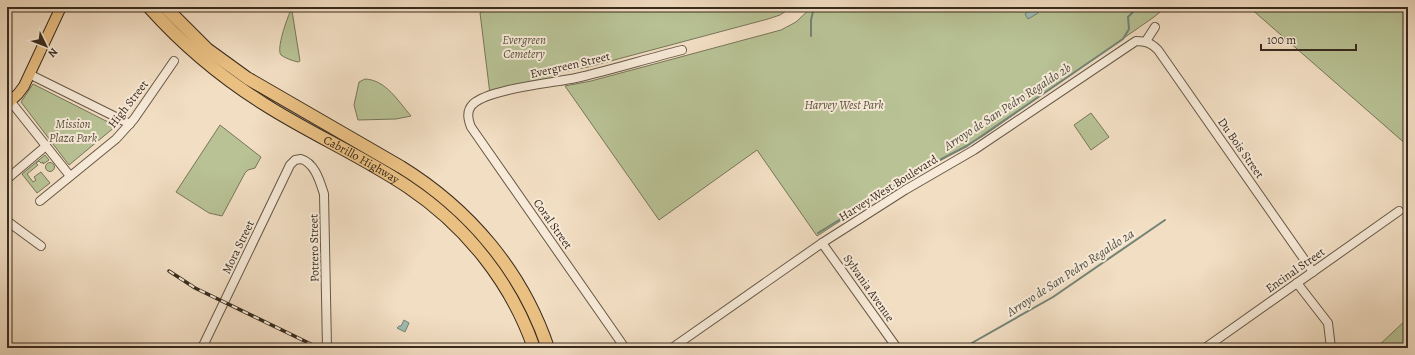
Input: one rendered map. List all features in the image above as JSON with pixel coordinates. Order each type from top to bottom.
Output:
[{"type":"highway","name":"Cabrillo Highway","points":[[149,7],[199,56],[242,90],[277,112],[396,179],[440,211],[470,240],[495,272],[516,307],[534,348]]},
{"type":"highway","name":"Cabrillo Highway","points":[[165,7],[202,44],[233,68],[282,100],[401,167],[430,186],[457,208],[485,238],[510,270],[531,306],[548,348]]},
{"type":"main road","points":[[9,103],[24,86],[61,7]]},
{"type":"street","points":[[1146,41],[1155,27]]},
{"type":"street","name":"Harvey West Boulevard","points":[[672,348],[822,243],[905,190],[974,150],[1129,45],[1136,41],[1146,41]]},
{"type":"street","name":"Du Bois Street","points":[[1146,41],[1158,50],[1313,272]]},
{"type":"street","name":"Evergreen Street","points":[[469,110],[473,104],[484,98],[508,90],[575,78],[682,50]]},
{"type":"street","name":"High Street","points":[[40,201],[116,139],[130,124],[174,61]]},
{"type":"street","points":[[29,74],[130,124]]},
{"type":"street","points":[[9,103],[70,176]]},
{"type":"street","name":"Coral Street","points":[[469,110],[468,116],[471,127],[625,348]]},
{"type":"street","points":[[7,179],[46,146]]},
{"type":"street","name":"Mora Street","points":[[202,348],[290,165],[298,159]]},
{"type":"street","name":"Potrero Street","points":[[298,159],[304,160],[311,166],[324,194],[327,348]]},
{"type":"street","name":"Encinal Street","points":[[1205,348],[1399,211]]},
{"type":"street","points":[[7,222],[41,246]]},
{"type":"street","name":"Sylvania Avenue","points":[[822,243],[897,348]]},
{"type":"street","points":[[1297,283],[1328,323],[1331,348]]},
{"type":"green space","name":"Evergreen Cemetery","points":[[490,7],[792,7],[780,15],[768,19],[588,67],[556,73],[561,80],[490,94],[480,13]]},
{"type":"green space","name":"Harvey West Park","points":[[812,7],[1166,7],[1154,17],[983,136],[882,194],[817,236],[757,150],[659,220],[565,86],[591,81],[781,30],[796,22]]},
{"type":"green space","points":[[1249,7],[1408,7],[1408,146]]},
{"type":"green space","points":[[292,11],[300,61],[298,62],[281,55],[280,52],[285,27],[290,12]]},
{"type":"green space","points":[[365,79],[372,80],[385,87],[411,116],[396,119],[358,120],[354,105],[359,82]]},
{"type":"green space","name":"Mission Plaza Park","points":[[33,84],[116,126],[69,165],[21,102]]},
{"type":"green space","points":[[1091,113],[1109,137],[1091,150],[1074,125]]},
{"type":"green space","points":[[220,125],[261,157],[255,168],[248,170],[245,173],[222,216],[209,213],[176,192]]},
{"type":"green space","points":[[45,155],[49,160],[43,164],[43,162],[41,163],[39,161],[36,163],[38,165],[27,174],[33,182],[36,180],[34,177],[41,172],[50,183],[37,193],[22,174]]},
{"type":"green space","points":[[48,163],[52,163],[54,167],[52,171],[48,171],[46,169],[46,165]]},
{"type":"green space","points":[[1408,318],[1408,348],[1376,348]]},
{"type":"shaded area","points":[[1034,7],[1038,13],[1028,19],[1025,14]]},
{"type":"shaded area","points":[[404,320],[409,323],[405,332],[397,328],[401,326]]},
{"type":"waterway","points":[[811,36],[811,20],[814,7]]},
{"type":"waterway","name":"Arroyo de San Pedro Regaldo 2b","points":[[818,233],[922,169],[967,146],[1123,39],[1129,29],[1128,17],[1138,7]]},
{"type":"waterway","name":"Arroyo de San Pedro Regaldo 2a","points":[[963,348],[1053,297],[1165,220]]},
{"type":"railway","points":[[169,271],[195,288],[319,348]]}]
